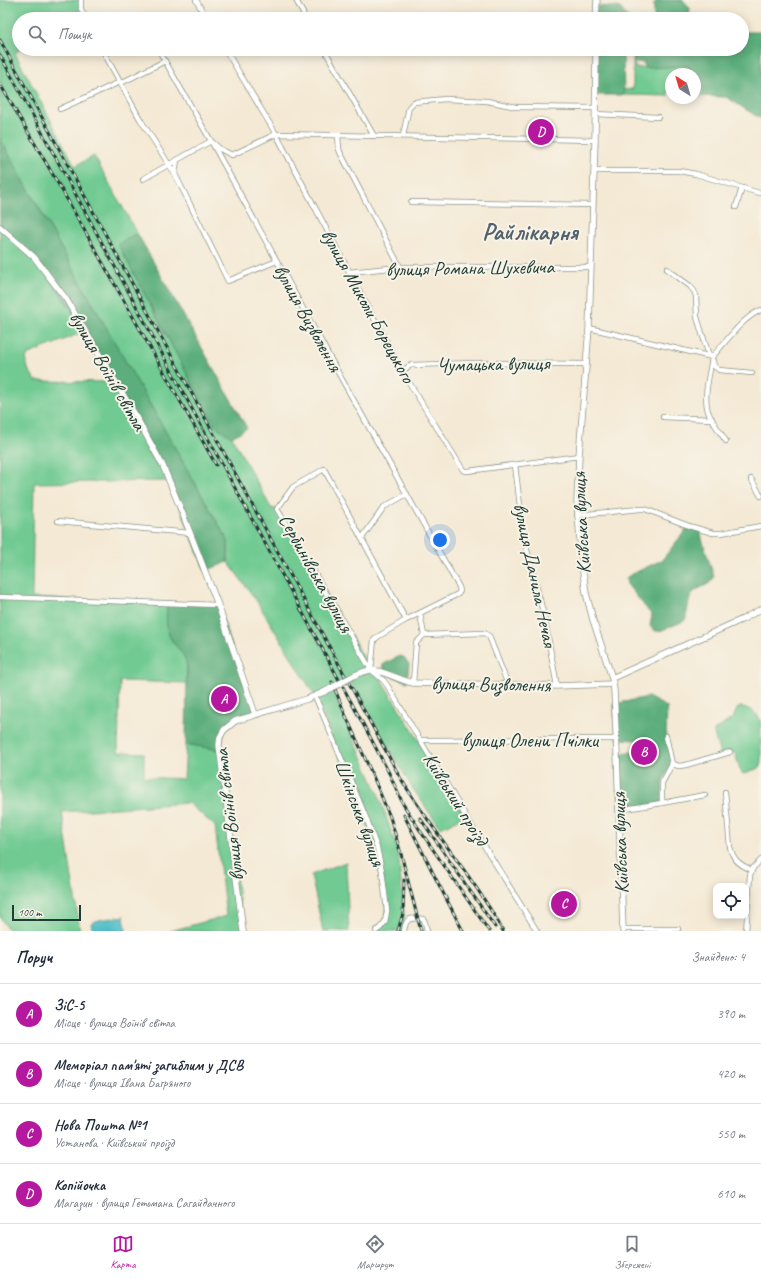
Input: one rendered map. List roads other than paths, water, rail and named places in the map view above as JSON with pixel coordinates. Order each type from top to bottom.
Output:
[{"type":"street","points":[[81,0],[83,12]]},
{"type":"street","points":[[196,0],[203,12]]},
{"type":"street","points":[[296,0],[302,12]]},
{"type":"street","points":[[596,12],[597,0]]},
{"type":"street","points":[[106,56],[140,119],[174,174],[228,281],[277,261]]},
{"type":"street","points":[[162,56],[211,141],[220,149],[232,155],[276,134],[595,140]]},
{"type":"street","name":"вулиця Миколи Борецького","points":[[229,56],[276,134],[402,371],[463,470],[468,472],[515,465]]},
{"type":"street","points":[[328,56],[374,136]]},
{"type":"street","name":"Київська вулиця","points":[[596,56],[595,140],[589,328],[578,456],[577,493],[577,515],[582,570],[587,598],[613,681],[617,739],[623,930],[678,929]]},
{"type":"street","points":[[60,109],[121,83],[165,60]]},
{"type":"street","points":[[403,136],[410,107],[414,102],[446,99],[486,101],[516,107],[595,111],[658,117]]},
{"type":"street","points":[[338,135],[340,152],[400,267]]},
{"type":"street","points":[[143,179],[211,141]]},
{"type":"street","name":"вулиця Визволення","points":[[211,141],[340,376],[456,581],[460,591],[458,594],[406,620],[374,640],[371,670],[413,683],[557,686],[613,681]]},
{"type":"street","points":[[174,174],[177,160]]},
{"type":"street","points":[[594,171],[679,171],[696,174],[759,192]]},
{"type":"street","points":[[736,207],[742,188]]},
{"type":"street","points":[[411,202],[593,205]]},
{"type":"street","name":"вулиця Воїнів світла","points":[[0,227],[25,248],[42,266],[66,299],[134,413],[163,466],[218,605],[255,714],[231,723],[222,734],[220,741],[243,931]]},
{"type":"street","name":"вулиця Романа Шухевича","points":[[349,272],[400,267],[591,267]]},
{"type":"street","points":[[667,269],[690,286],[695,293],[697,317],[714,366],[719,370],[752,373]]},
{"type":"street","points":[[726,441],[708,410],[706,397],[710,357],[744,322],[753,314],[761,310]]},
{"type":"street","points":[[589,328],[710,357]]},
{"type":"street","name":"Чумацька вулиця","points":[[402,371],[411,365],[476,363],[586,364]]},
{"type":"street","points":[[663,417],[712,419]]},
{"type":"street","points":[[515,465],[578,456]]},
{"type":"street","name":"вулиця Данила Нечая","points":[[515,465],[524,538],[544,616],[557,686]]},
{"type":"street","name":"Сербинівська вулиця","points":[[362,538],[324,470],[292,487],[277,509],[371,670]]},
{"type":"street","points":[[751,479],[761,496]]},
{"type":"street","points":[[406,620],[362,538],[384,508],[407,494]]},
{"type":"street","points":[[577,515],[645,509],[689,526],[715,534],[761,526]]},
{"type":"street","points":[[58,521],[190,533]]},
{"type":"street","points":[[0,597],[218,605]]},
{"type":"street","points":[[613,681],[743,619],[761,608]]},
{"type":"street","points":[[420,614],[424,635]]},
{"type":"street","points":[[413,683],[416,643],[424,635],[484,633],[489,636],[508,685]]},
{"type":"street","points":[[255,714],[315,696],[355,675],[371,670]]},
{"type":"street","name":"Київський проїзд","points":[[371,670],[387,685],[537,931]]},
{"type":"street","name":"Шкінська вулиця","points":[[315,696],[365,815],[377,848],[382,871],[387,911],[383,925],[376,931]]},
{"type":"street","points":[[662,803],[662,783],[672,764],[666,736]]},
{"type":"street","name":"вулиця Олени Пчілки","points":[[420,740],[617,739]]},
{"type":"street","points":[[672,764],[679,766],[686,765],[730,752]]},
{"type":"street","points":[[726,792],[732,854],[735,860],[740,864],[752,870]]},
{"type":"street","points":[[619,810],[705,795]]},
{"type":"street","points":[[746,931],[752,870],[761,860]]},
{"type":"street","points":[[404,931],[405,924],[410,919],[423,919],[427,931]]},
{"type":"water","points":[[124,916],[126,931],[93,931],[91,923],[99,920]]},
{"type":"railway","points":[[0,40],[400,777],[425,816],[479,891],[503,931]]},
{"type":"railway","points":[[0,55],[369,735],[403,804],[489,931]]},
{"type":"railway","points":[[0,84],[63,192],[216,465]]},
{"type":"railway","points":[[332,682],[390,817],[421,931]]},
{"type":"railway","points":[[404,815],[463,931]]},
{"type":"railway","points":[[420,818],[495,927]]},
{"type":"railway","points":[[398,931],[403,913],[404,880]]},
{"type":"place","name":"Копійочка","points":[[541,132]]},
{"type":"place","name":"ЗіС-5","points":[[224,699]]},
{"type":"place","name":"Меморіал пам'яті загиблим у ДСВ","points":[[644,752]]},
{"type":"place","name":"Нова Пошта №1","points":[[564,904]]},
{"type":"district","name":"Райлікарня","points":[[530,232]]}]
